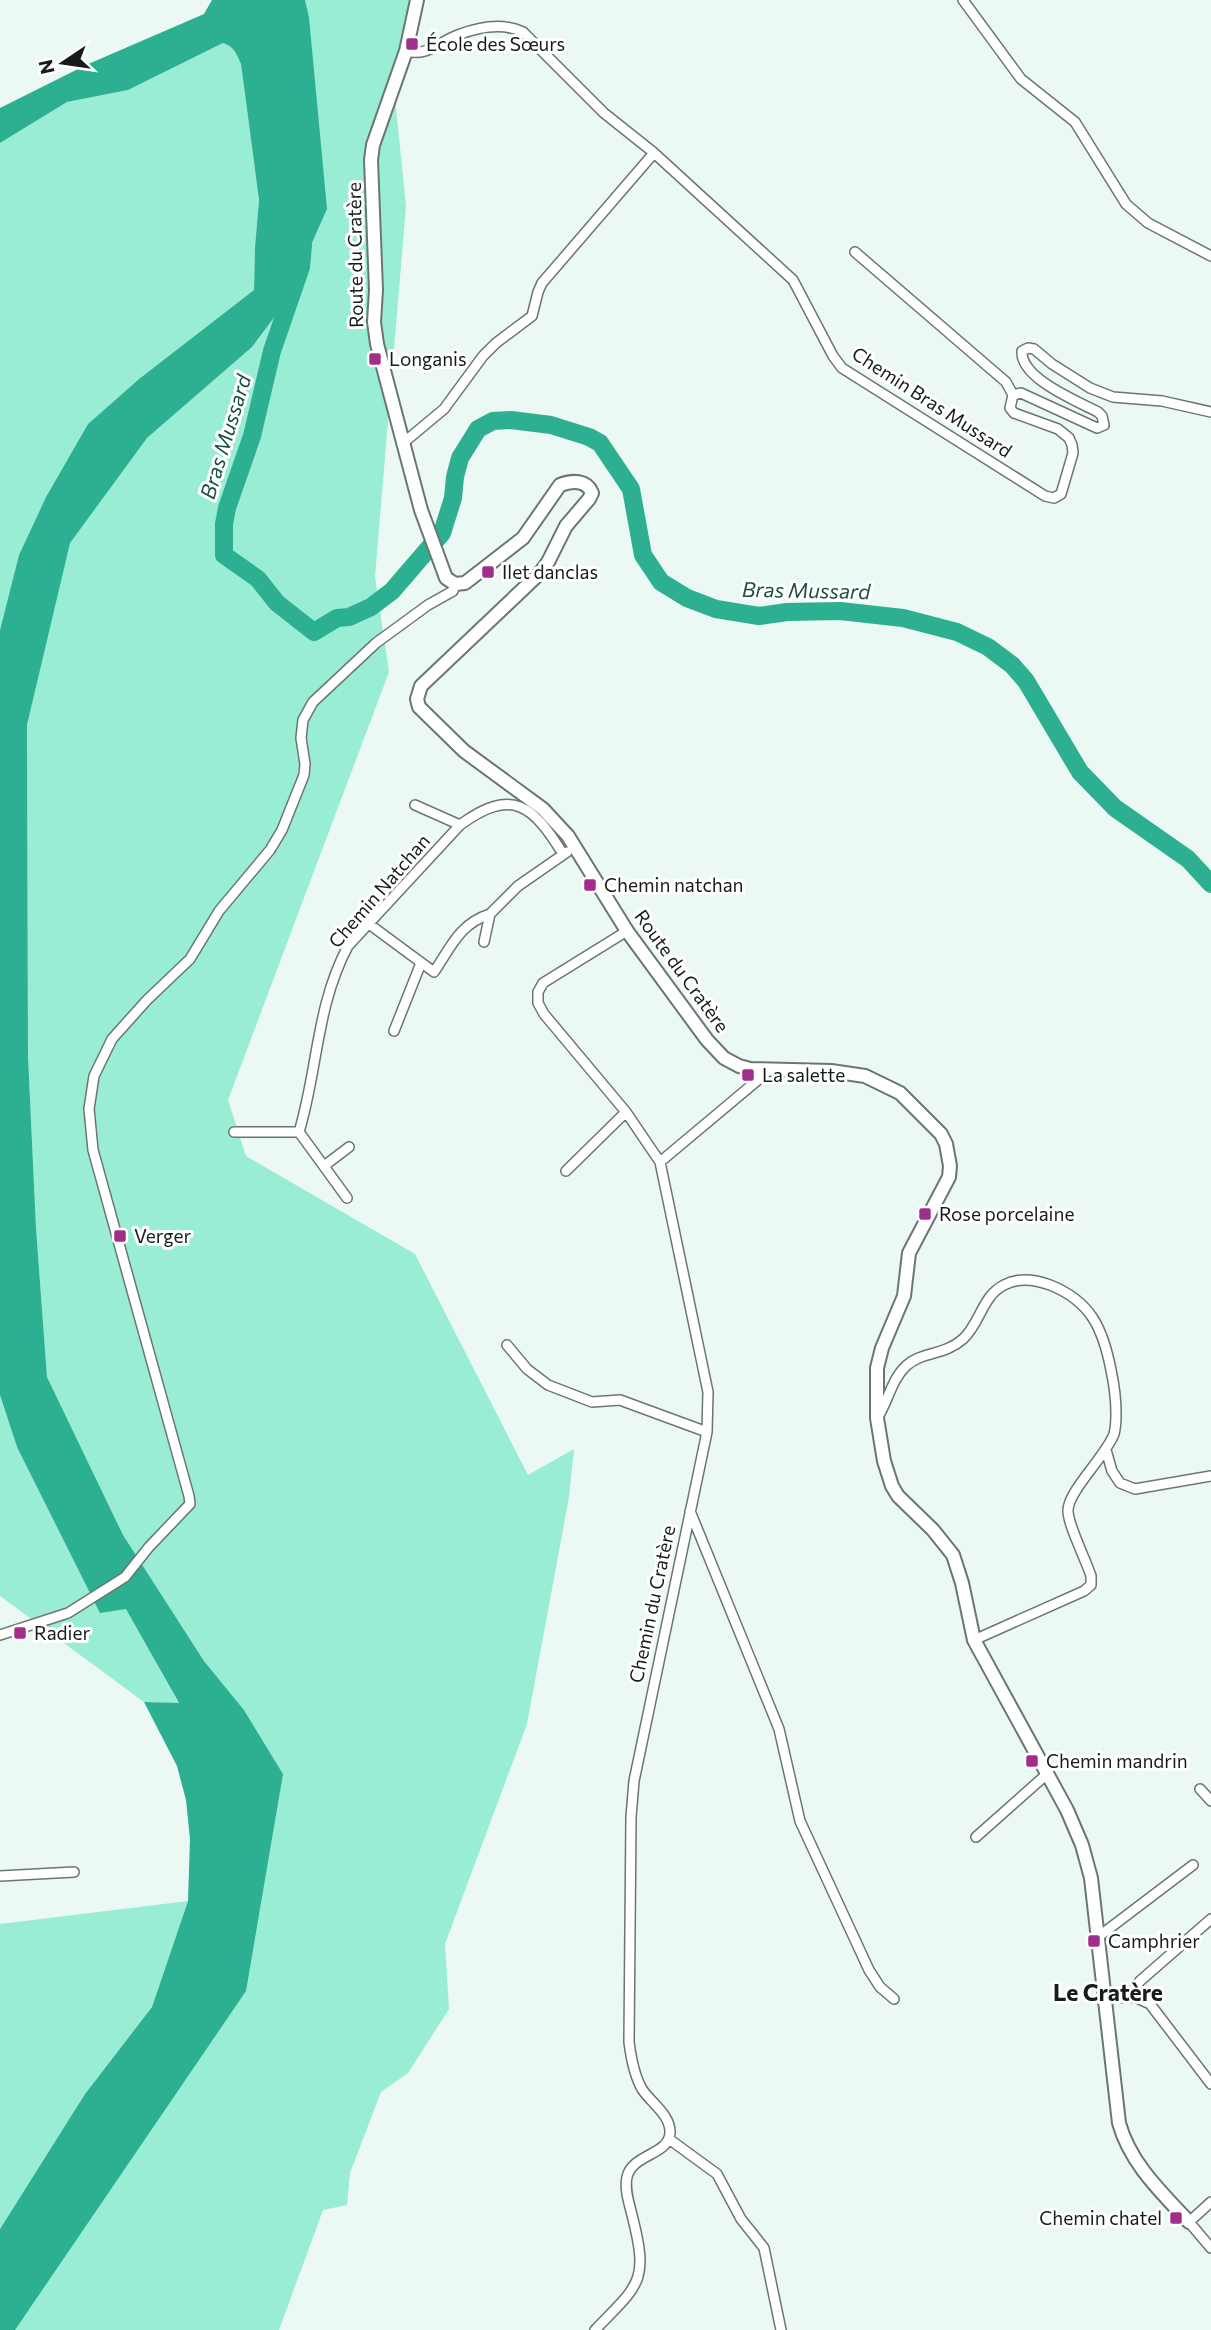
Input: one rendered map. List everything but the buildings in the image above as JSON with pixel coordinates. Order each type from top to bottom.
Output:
[{"type":"street","name":"Route du Cratère","points":[[417,0],[406,51],[376,132],[371,160],[376,290],[374,322],[402,444],[421,510],[446,578],[455,584],[466,583],[523,538],[560,485],[570,482],[584,483],[592,493],[566,526],[540,573],[428,677],[418,692],[417,699],[425,715],[464,751],[543,809],[568,836],[627,931],[707,1040],[724,1058],[738,1066],[765,1070],[831,1071],[865,1076],[900,1093],[941,1134],[949,1155],[949,1177],[915,1240],[907,1263],[904,1296],[882,1348],[877,1368],[877,1418],[884,1461],[898,1496],[933,1530],[953,1555],[974,1640],[1067,1810],[1082,1845],[1091,1878],[1119,2123],[1124,2141],[1150,2180],[1211,2248]]},
{"type":"street","points":[[963,0],[1021,79],[1075,122],[1126,204],[1148,223],[1211,256]]},
{"type":"street","name":"Chemin Bras Mussard","points":[[406,51],[419,54],[457,35],[499,25],[523,32],[604,113],[654,153],[793,280],[842,368],[1045,496],[1057,497],[1064,489],[1073,453],[1069,438],[1058,429],[1014,413],[1010,406],[1013,395],[1006,382],[855,252]]},
{"type":"street","points":[[402,444],[444,409],[483,356],[496,343],[531,316],[542,283],[654,153]]},
{"type":"street","points":[[1013,395],[1021,393],[1097,428],[1104,425],[1098,412],[1046,384],[1025,366],[1021,351],[1028,348],[1034,349],[1090,388],[1113,397],[1162,401],[1211,412]]},
{"type":"street","points":[[0,1635],[68,1613],[125,1577],[190,1504],[93,1150],[89,1109],[94,1076],[112,1039],[147,1000],[190,959],[219,911],[270,850],[282,830],[304,775],[301,738],[303,720],[313,702],[376,643],[428,605],[453,591],[455,584]]},
{"type":"street","name":"Chemin Natchan","points":[[299,1132],[326,996],[348,946],[460,825],[494,805],[508,804],[533,814],[548,828],[564,854]]},
{"type":"street","points":[[415,805],[460,825]]},
{"type":"street","points":[[369,924],[434,972],[463,928],[470,922],[490,914],[518,886],[575,847]]},
{"type":"street","points":[[484,942],[490,914]]},
{"type":"street","name":"Chemin du Cratère","points":[[627,931],[543,983],[538,992],[538,1003],[550,1023],[626,1112],[660,1162],[708,1392],[707,1432],[640,1748],[631,1817],[629,2042],[637,2077],[642,2089],[667,2119],[671,2131],[669,2139]]},
{"type":"street","points":[[394,1031],[421,962]]},
{"type":"street","points":[[660,1162],[765,1074],[765,1070]]},
{"type":"street","points":[[566,1171],[626,1112]]},
{"type":"street","points":[[234,1132],[299,1132],[347,1198]]},
{"type":"street","points":[[324,1166],[349,1147]]},
{"type":"street","points":[[877,1418],[905,1366],[918,1357],[947,1351],[965,1338],[992,1293],[1018,1279],[1037,1280],[1068,1292],[1091,1314],[1102,1335],[1113,1381],[1115,1432],[1106,1450],[1070,1500],[1068,1511],[1091,1576],[1091,1585],[1084,1591],[974,1640]]},
{"type":"street","points":[[507,1345],[527,1369],[548,1385],[592,1402],[620,1400],[707,1432]]},
{"type":"street","points":[[1106,1450],[1112,1471],[1120,1483],[1135,1489],[1211,1476]]},
{"type":"street","points":[[690,1511],[779,1729],[800,1821],[870,1970],[880,1987],[894,1999]]},
{"type":"street","points":[[976,1837],[1047,1774]]},
{"type":"street","points":[[1200,1789],[1211,1801]]},
{"type":"street","points":[[1098,1937],[1193,1865]]},
{"type":"street","points":[[0,1876],[74,1872]]},
{"type":"street","points":[[1135,1997],[1135,1988],[1140,1980],[1211,1919]]},
{"type":"street","points":[[1106,1998],[1135,1997],[1150,2004],[1211,2084]]},
{"type":"street","points":[[595,2330],[629,2294],[638,2279],[640,2249],[627,2190],[627,2176],[634,2164],[669,2139],[717,2174],[741,2219],[764,2248],[781,2330]]},
{"type":"street","points":[[1189,2222],[1211,2202]]},
{"type":"shaded area","points":[[212,0],[305,0],[309,17],[327,209],[285,303],[252,347],[147,438],[70,543],[27,725],[28,1056],[36,1228],[47,1377],[123,1535],[204,1661],[244,1710],[283,1774],[246,1991],[15,2330],[0,2330],[0,2229],[85,2094],[152,2007],[188,1901],[190,1839],[186,1800],[177,1766],[144,1702],[179,1703],[126,1609],[100,1613],[17,1447],[0,1395],[0,630],[19,555],[46,497],[88,424],[139,379],[254,290],[259,200],[241,64],[227,44],[223,43],[128,90],[67,102],[0,143],[0,108],[86,65],[204,14]]},
{"type":"shaded area","points":[[305,0],[415,0],[394,89],[406,206],[375,577],[389,672],[228,1100],[246,1156],[415,1254],[528,1475],[574,1449],[569,1497],[527,1724],[445,1944],[449,2009],[408,2073],[381,2092],[350,2173],[347,2205],[323,2210],[279,2330],[15,2330],[283,1774],[244,1710],[204,1661],[123,1535],[47,1377],[36,1228],[28,1056],[27,725],[69,543],[147,438],[252,347],[285,303],[326,209],[309,17]]},
{"type":"shaded area","points":[[223,43],[232,49],[241,64],[259,200],[254,290],[139,379],[88,424],[46,497],[19,555],[0,630],[0,143],[67,102],[128,90]]},
{"type":"shaded area","points":[[0,1395],[17,1447],[126,1608],[179,1704],[144,1702],[0,1596]]},
{"type":"shaded area","points":[[188,1901],[152,2007],[85,2094],[0,2229],[0,1924]]},
{"type":"waterway","name":"Bras Mussard","points":[[303,245],[301,267],[272,351],[252,436],[227,508],[224,555],[258,579],[277,603],[314,632],[337,618],[349,617],[371,607],[392,591],[442,533],[453,498],[460,458],[478,429],[493,421],[511,420],[551,425],[600,443],[631,489],[643,555],[661,582],[687,598],[716,609],[759,616],[787,612],[840,611],[903,618],[957,632],[988,647],[1012,665],[1026,681],[1080,772],[1115,808],[1188,859],[1211,884]]},
{"type":"place","name":"École des Sœurs","points":[[412,44]]},
{"type":"place","name":"Longanis","points":[[375,359]]},
{"type":"place","name":"Ilet danclas","points":[[488,572]]},
{"type":"place","name":"Chemin natchan","points":[[590,885]]},
{"type":"place","name":"La salette","points":[[748,1075]]},
{"type":"place","name":"Rose porcelaine","points":[[925,1214]]},
{"type":"place","name":"Verger","points":[[120,1236]]},
{"type":"place","name":"Radier","points":[[20,1633]]},
{"type":"place","name":"Chemin mandrin","points":[[1032,1761]]},
{"type":"place","name":"Camphrier","points":[[1094,1941]]},
{"type":"place","name":"Chemin chatel","points":[[1176,2218]]},
{"type":"district","name":"Le Cratère","points":[[1108,1993]]}]
